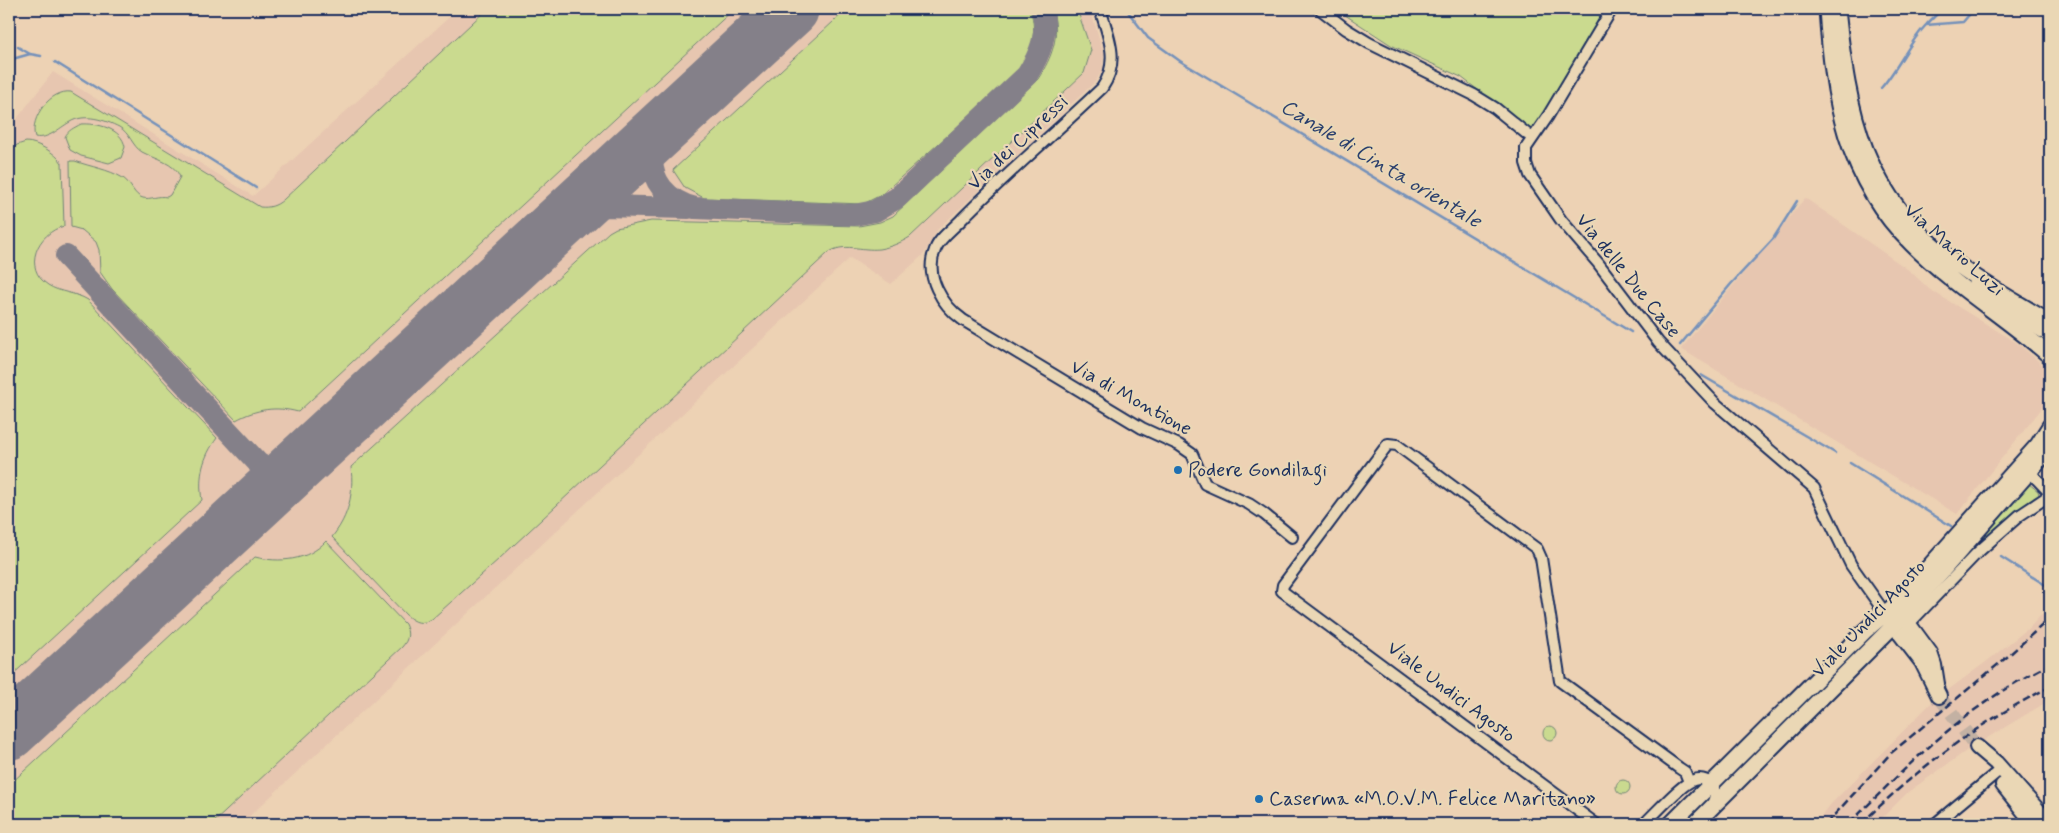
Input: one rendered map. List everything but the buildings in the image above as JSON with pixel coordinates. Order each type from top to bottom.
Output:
[{"type":"main road","name":"Via Mario Luzi","points":[[1827,9],[1831,64],[1839,112],[1851,153],[1877,203],[1904,236],[1950,276],[2050,356]]},
{"type":"main road","name":"Via Mario Luzi","points":[[1837,9],[1848,92],[1857,126],[1873,168],[1885,191],[1901,214],[1935,247],[1965,270],[2050,323]]},
{"type":"main road","points":[[1965,270],[2050,316]]},
{"type":"main road","points":[[1950,276],[2050,335]]},
{"type":"main road","points":[[2044,446],[2050,426]]},
{"type":"main road","name":"Viale Undici Agosto","points":[[1695,824],[1899,622],[2029,471],[2044,446],[2050,431]]},
{"type":"main road","name":"Viale Undici Agosto","points":[[1671,824],[1712,784],[1899,622],[1901,598],[2044,446]]},
{"type":"main road","points":[[1899,622],[1933,659],[1938,696]]},
{"type":"main road","points":[[1976,746],[1998,772],[2050,824]]},
{"type":"main road","points":[[1998,772],[2034,824]]},
{"type":"street","name":"Via dei Cipressi","points":[[941,297],[933,274],[933,255],[937,245],[975,206],[1102,88],[1108,78],[1112,65],[1112,49],[1100,9]]},
{"type":"street","points":[[1320,9],[1346,30],[1474,95],[1495,108],[1532,138],[1548,116],[1612,9]]},
{"type":"street","name":"Via delle Due Case","points":[[1532,138],[1525,152],[1527,168],[1561,220],[1598,263],[1658,342],[1689,376],[1715,403],[1814,488],[1846,557],[1899,622]]},
{"type":"street","name":"Via di Montione","points":[[941,297],[949,308],[967,323],[1142,428],[1186,449],[1194,459],[1205,484],[1249,504],[1292,537]]},
{"type":"street","name":"Viale Undici Agosto","points":[[1596,824],[1283,592],[1281,588],[1283,585],[1386,446],[1391,443],[1397,444],[1537,549],[1541,558],[1560,681],[1680,768],[1689,782]]},
{"type":"street","points":[[1899,622],[2020,514],[2050,494],[2029,471]]},
{"type":"street","points":[[1935,824],[1998,772]]},
{"type":"street","points":[[1644,824],[1689,782],[1700,779],[1712,784],[1714,788],[1715,796],[1709,810]]},
{"type":"shaded area","points":[[458,9],[1090,9],[1104,54],[1102,71],[1095,82],[938,229],[924,254],[891,284],[850,258],[241,824],[9,824],[9,129],[53,72],[253,196]]},
{"type":"shaded area","points":[[1805,198],[1910,271],[1929,289],[2017,343],[2043,365],[2048,388],[2046,403],[1957,514],[1681,349]]},
{"type":"shaded area","points":[[2050,606],[2050,700],[1969,749],[1908,792],[1876,824],[1815,824],[1831,804],[1933,701],[2030,627]]},
{"type":"green space","points":[[487,9],[734,9],[298,412],[282,409],[266,410],[251,413],[236,420],[112,289],[100,272],[99,250],[96,242],[82,230],[71,227],[70,161],[117,175],[126,180],[137,195],[146,198],[167,197],[170,195],[180,177],[177,172],[164,162],[142,152],[119,127],[101,120],[76,119],[49,135],[35,137],[34,129],[38,114],[43,106],[56,95],[63,92],[71,92],[260,207],[269,207],[283,200]]},
{"type":"green space","points":[[847,9],[1030,9],[1034,28],[1033,37],[1024,62],[1013,77],[881,195],[863,204],[704,198],[685,188],[673,170]]},
{"type":"green space","points":[[1052,9],[1077,9],[1091,50],[1084,73],[910,237],[879,249],[846,247],[828,253],[432,619],[419,622],[406,615],[332,537],[343,521],[349,504],[352,486],[351,467],[609,232],[616,228],[651,221],[859,226],[880,222],[893,216],[1038,79],[1054,46],[1056,28]]},
{"type":"green space","points":[[1336,9],[1608,9],[1534,129],[1529,129],[1461,77],[1391,45]]},
{"type":"green space","points":[[81,124],[108,128],[119,135],[125,147],[121,158],[109,163],[81,156],[70,150],[65,137],[70,131]]},
{"type":"green space","points":[[26,142],[46,149],[62,163],[64,226],[54,230],[40,243],[35,261],[36,270],[40,278],[53,288],[88,300],[217,438],[208,452],[201,475],[202,500],[9,678],[9,151],[17,145]]},
{"type":"green space","points":[[2029,484],[2038,491],[2040,498],[1908,619]]},
{"type":"green space","points":[[326,541],[405,624],[408,633],[407,639],[402,647],[212,824],[9,824],[9,785],[255,557],[274,560],[293,559],[311,553]]},
{"type":"green space","points":[[1547,726],[1553,726],[1557,733],[1553,740],[1547,740],[1543,736],[1543,730]]},
{"type":"green space","points":[[1620,780],[1626,780],[1630,787],[1626,794],[1620,794],[1616,790],[1616,784]]},
{"type":"waterway","name":"Canale di Cinta orientale","points":[[1126,9],[1148,38],[1180,61],[1631,332]]},
{"type":"waterway","points":[[1927,24],[1942,9]]},
{"type":"waterway","points":[[1881,88],[1926,25],[1963,22],[1974,9]]},
{"type":"waterway","points":[[18,47],[30,54],[41,56]]},
{"type":"waterway","points":[[9,60],[30,54]]},
{"type":"waterway","points":[[55,62],[256,188]]},
{"type":"waterway","points":[[1680,345],[1731,284],[1773,239],[1797,201]]},
{"type":"waterway","name":"Canale di Cinta orientale","points":[[1701,375],[1835,453]]},
{"type":"waterway","name":"Canale di Cinta orientale","points":[[1850,463],[1951,526]]},
{"type":"waterway","name":"Canale di Cinta orientale","points":[[2001,557],[2050,588]]},
{"type":"taxiway","points":[[661,129],[653,151],[652,162],[654,172],[662,188],[685,205],[695,208],[854,215],[875,211],[897,198],[1027,75],[1042,44],[1044,35],[1042,9]]},
{"type":"taxiway","points":[[544,237],[576,214],[601,206],[689,208]]},
{"type":"taxiway","points":[[66,256],[258,463]]},
{"type":"taxiway","points":[[259,501],[263,482],[258,463],[273,470],[287,469],[298,465]]},
{"type":"runway","points":[[9,732],[791,9]]},
{"type":"tunnel","points":[[1939,696],[1975,745]]},
{"type":"railway","points":[[1826,824],[1891,753],[2007,657],[2050,618]]},
{"type":"railway","points":[[1849,824],[1942,735],[1992,698],[2050,664]]},
{"type":"railway","points":[[1861,824],[1927,765],[1950,748],[1999,715],[2050,687]]},
{"type":"place","name":"Podere Gondilagi","points":[[1178,470]]},
{"type":"place","name":"Caserma «M.O.V.M. Felice Maritano»","points":[[1259,799]]}]
